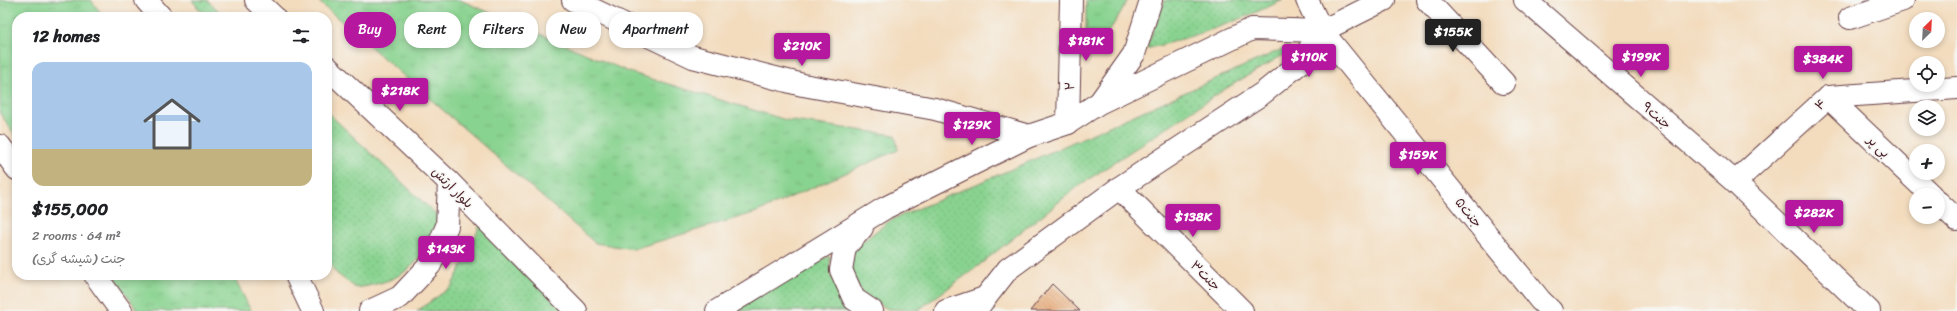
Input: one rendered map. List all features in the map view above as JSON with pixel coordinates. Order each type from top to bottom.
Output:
[{"type":"street","points":[[146,0],[157,12]]},
{"type":"street","points":[[256,0],[269,12]]},
{"type":"street","points":[[573,0],[693,57],[802,85],[935,109],[1029,136]]},
{"type":"street","name":"۲","points":[[1068,123],[1071,0]]},
{"type":"street","points":[[1099,103],[1134,54],[1151,0]]},
{"type":"street","name":"جنت۵","points":[[1307,0],[1322,31],[1545,306]]},
{"type":"street","points":[[717,311],[885,208],[1029,136],[1068,123],[1099,103],[1252,29],[1322,31],[1384,0]]},
{"type":"street","points":[[1427,0],[1504,83]]},
{"type":"street","name":"جنت۹","points":[[1525,0],[1735,182],[1869,311]]},
{"type":"street","points":[[1850,18],[1903,0]]},
{"type":"street","points":[[946,311],[980,305],[1008,269],[1119,188],[1263,93],[1299,64],[1322,31]]},
{"type":"street","name":"بلوار ارتش","points":[[332,72],[449,182],[576,311]]},
{"type":"street","name":"۴","points":[[1735,182],[1828,97],[1957,88]]},
{"type":"street","name":"بی پر","points":[[1828,97],[1924,188]]},
{"type":"street","points":[[0,146],[12,162]]},
{"type":"street","points":[[370,311],[400,297],[430,265],[447,226],[449,182]]},
{"type":"street","name":"جنت۳","points":[[1119,188],[1242,311]]},
{"type":"street","points":[[872,311],[854,299],[841,270],[845,247],[862,227],[885,208]]},
{"type":"street","points":[[1945,209],[1957,220]]},
{"type":"street","points":[[99,280],[121,311]]},
{"type":"street","points":[[298,280],[313,311]]},
{"type":"green space","points":[[0,0],[91,0],[100,12],[12,12],[12,131],[0,113]]},
{"type":"green space","points":[[192,0],[207,0],[220,12],[201,12]]},
{"type":"green space","points":[[317,0],[460,0],[488,12],[469,12],[469,48],[538,48],[538,33],[546,37],[546,48],[573,48],[629,72],[786,120],[895,135],[898,150],[757,212],[633,249],[595,243],[372,48],[396,48],[396,12],[344,12],[344,24]]},
{"type":"green space","points":[[1086,0],[1128,0],[1109,32],[1086,31]]},
{"type":"green space","points":[[1165,0],[1283,0],[1216,28],[1146,49]]},
{"type":"green space","points":[[1287,47],[1290,51],[1225,89],[1080,185],[973,270],[918,310],[888,309],[861,293],[851,271],[854,248],[891,220],[1026,163]]},
{"type":"green space","points":[[332,117],[438,216],[427,247],[419,258],[400,275],[388,281],[356,288],[336,273],[332,267]]},
{"type":"green space","points":[[480,225],[565,311],[417,311],[451,287],[469,252]]},
{"type":"green space","points":[[830,256],[830,273],[845,304],[853,311],[722,311],[727,299]]},
{"type":"green space","points":[[116,280],[236,280],[251,311],[138,311]]},
{"type":"building","points":[[1052,284],[1080,311],[1030,311]]}]
